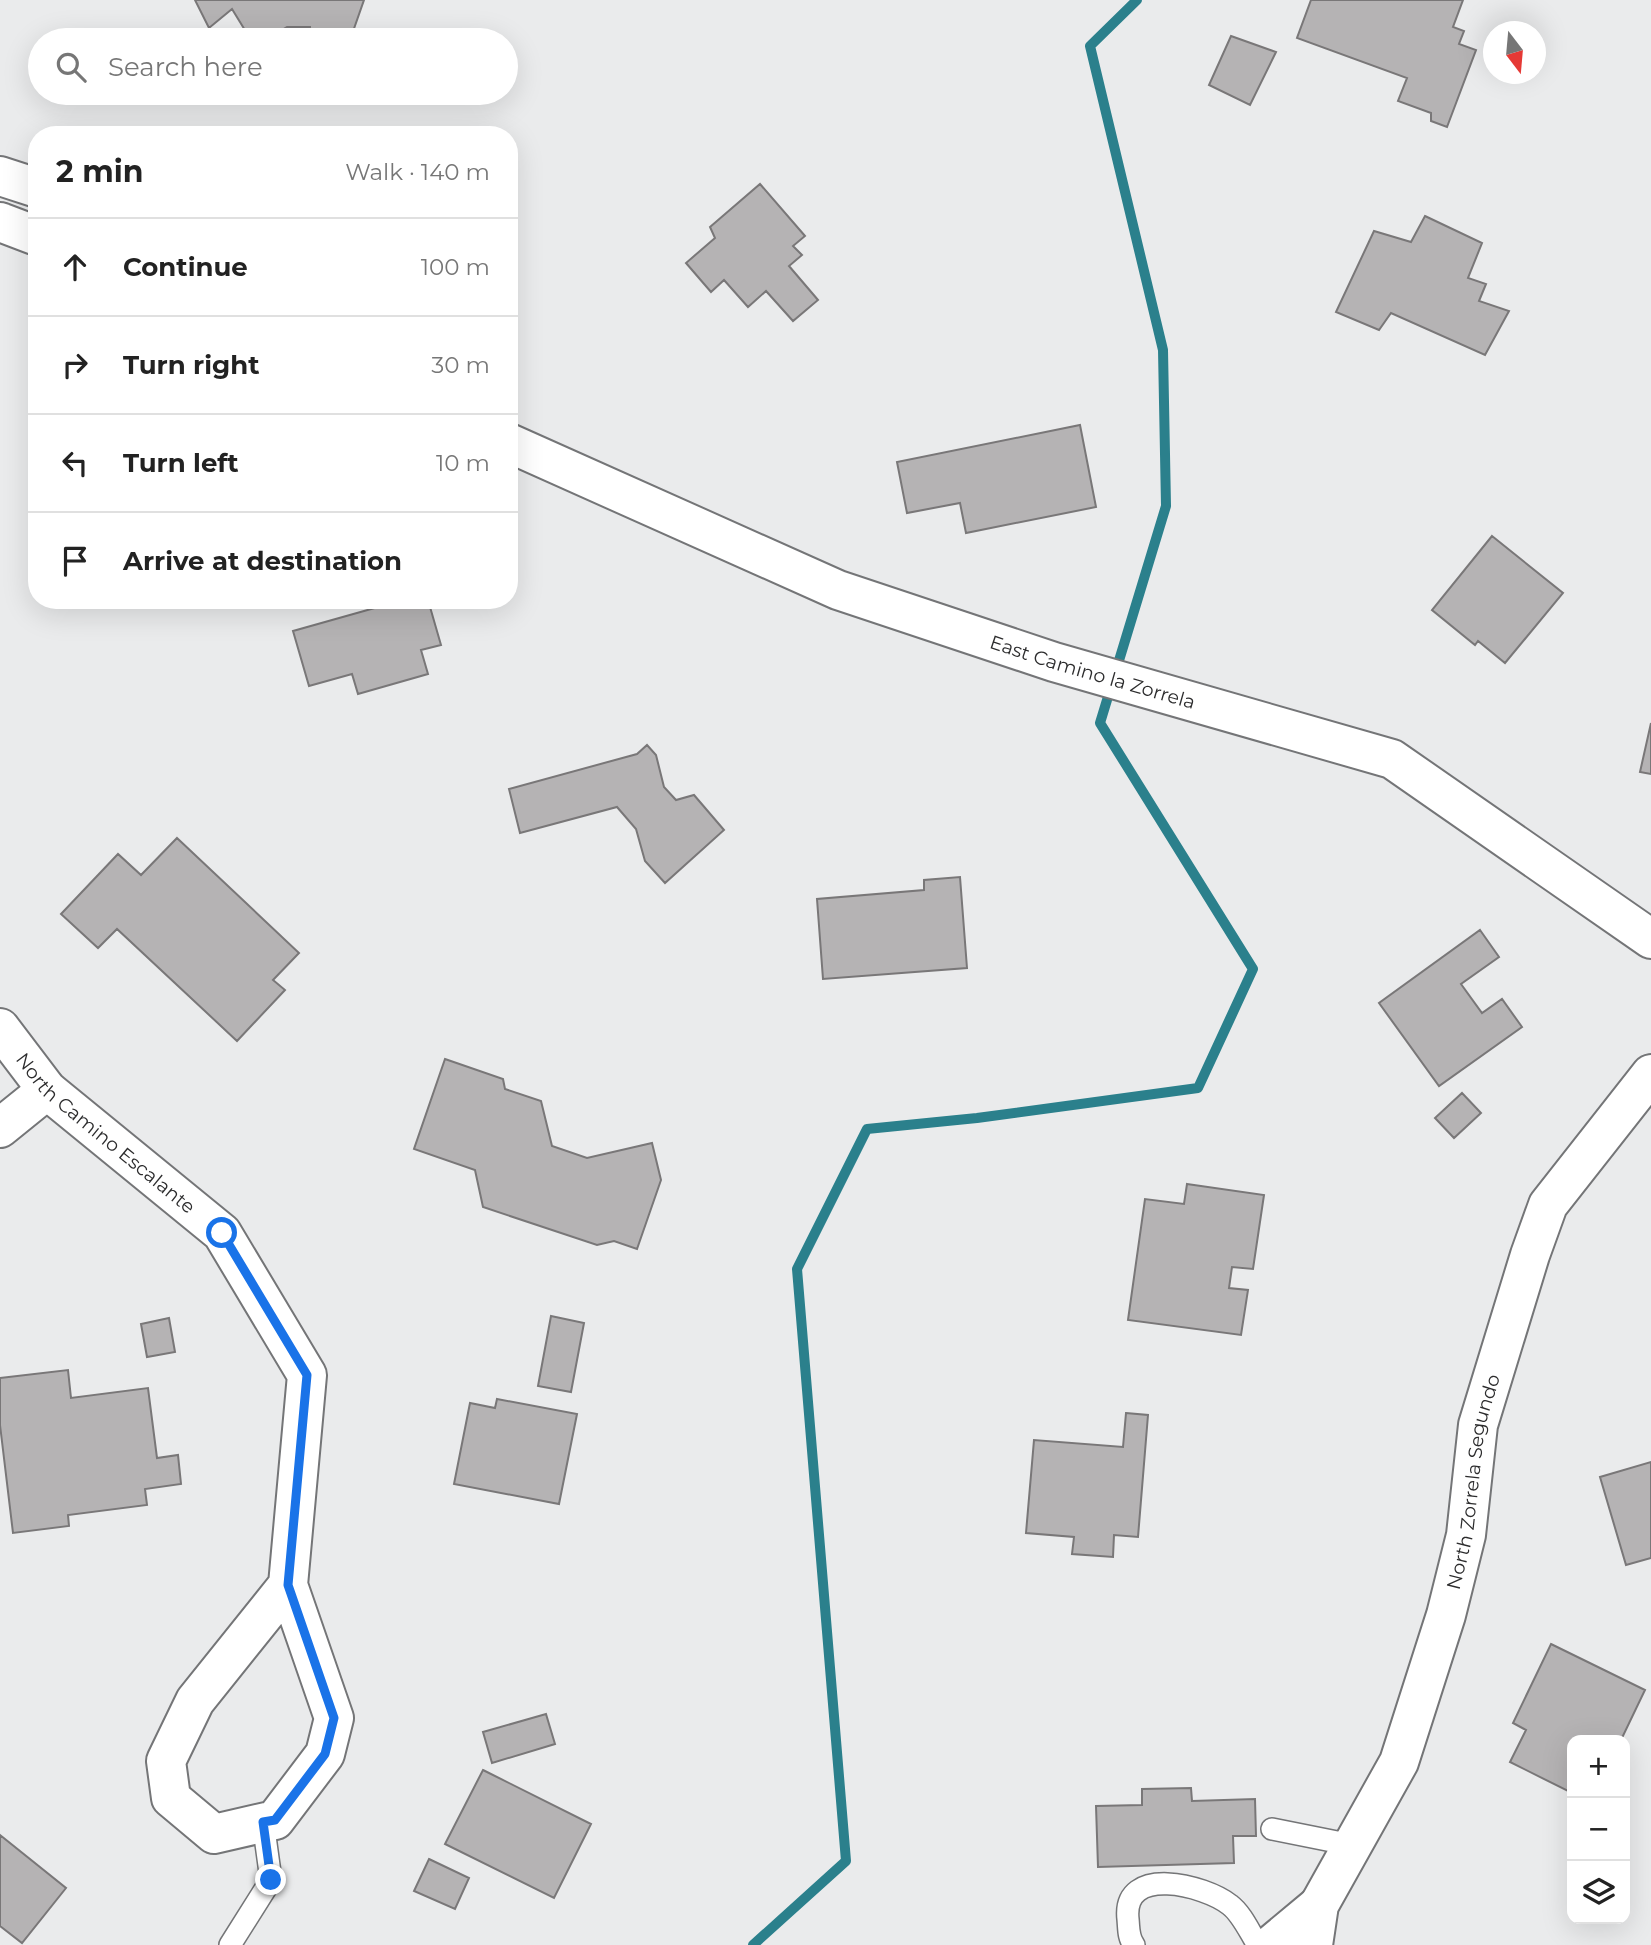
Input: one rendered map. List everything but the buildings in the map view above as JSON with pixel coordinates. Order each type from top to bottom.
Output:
[{"type":"street","points":[[0,176],[28,185]]},
{"type":"street","points":[[0,222],[28,233]]},
{"type":"street","name":"East Camino la Zorrela","points":[[518,447],[838,590],[1054,662],[1392,759],[1651,939]]},
{"type":"street","name":"North Camino Escalante","points":[[0,1028],[46,1091],[222,1233],[307,1375],[288,1585],[334,1718],[325,1754],[275,1820],[214,1834],[171,1798],[166,1761],[195,1701],[288,1585]]},
{"type":"street","name":"North Camino Escalante","points":[[0,1073],[13,1084],[46,1091]]},
{"type":"street","name":"North Zorrela Segundo","points":[[1312,1945],[1319,1905],[1399,1762],[1447,1615],[1466,1535],[1478,1425],[1548,1205],[1651,1074]]},
{"type":"street","points":[[0,1128],[46,1091]]},
{"type":"street","name":"North Zorrela Segundo","points":[[1271,1945],[1319,1905]]},
{"type":"lane","points":[[230,1945],[271,1880],[263,1822]]},
{"type":"lane","points":[[1272,1829],[1352,1845]]},
{"type":"lane","points":[[1134,1945],[1130,1939],[1127,1909],[1137,1891],[1153,1883],[1184,1885],[1207,1891],[1232,1906],[1258,1945]]},
{"type":"waterway","points":[[753,1945],[846,1861],[797,1269],[867,1129],[977,1118],[1198,1088],[1253,969],[1100,723],[1166,506],[1163,350],[1090,46],[1137,0]]},
{"type":"route","points":[[222,1233],[307,1375],[288,1585],[334,1718],[325,1754],[275,1820],[263,1822],[271,1880]]}]
